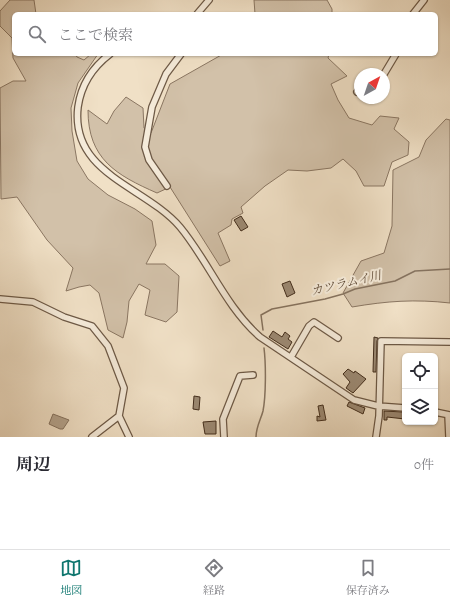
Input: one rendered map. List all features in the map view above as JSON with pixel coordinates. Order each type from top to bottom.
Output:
[{"type":"street","points":[[199,12],[209,0]]},
{"type":"street","points":[[415,12],[424,0]]},
{"type":"street","points":[[108,56],[94,70],[82,91],[77,113],[80,136],[100,168],[110,176],[152,202],[179,227],[230,304],[249,327],[260,337],[354,400],[378,406],[402,408]]},
{"type":"street","points":[[167,186],[149,160],[145,147],[152,107],[166,74],[180,56]]},
{"type":"street","points":[[388,68],[395,56]]},
{"type":"street","points":[[0,299],[32,302],[64,317],[92,326],[108,346],[124,388],[119,416],[129,437]]},
{"type":"street","points":[[290,357],[309,326],[314,322],[338,338]]},
{"type":"street","points":[[376,437],[379,416],[378,406],[381,369],[381,341],[450,342]]},
{"type":"street","points":[[310,370],[313,377]]},
{"type":"street","points":[[224,437],[223,419],[240,376],[253,375]]},
{"type":"street","points":[[438,413],[449,415],[449,437]]},
{"type":"street","points":[[92,437],[119,416]]},
{"type":"shaded area","points":[[10,0],[34,0],[36,12],[12,12],[12,38],[0,26],[0,11]]},
{"type":"shaded area","points":[[254,0],[327,0],[332,9],[332,12],[255,12]]},
{"type":"shaded area","points":[[13,56],[76,56],[84,60],[89,56],[97,56],[78,83],[71,108],[72,131],[77,161],[88,179],[108,195],[135,209],[152,221],[156,245],[146,264],[165,264],[179,276],[177,312],[166,322],[145,315],[150,290],[139,284],[129,301],[127,322],[123,338],[108,330],[99,293],[90,285],[66,291],[73,268],[47,240],[17,197],[1,199],[0,88],[13,81],[26,81]]},
{"type":"shaded area","points":[[219,56],[328,56],[328,58],[347,76],[331,84],[338,100],[349,118],[372,125],[380,116],[399,118],[394,129],[409,142],[408,155],[392,162],[384,186],[364,186],[356,171],[343,159],[331,168],[307,171],[288,170],[265,186],[241,207],[243,213],[232,219],[231,225],[218,233],[230,261],[220,266],[170,187],[157,193],[117,172],[99,153],[93,141],[89,127],[88,110],[107,124],[114,111],[126,97],[143,108],[144,128],[151,133],[170,84]]},
{"type":"shaded area","points":[[446,119],[450,120],[450,303],[401,301],[352,307],[343,293],[361,261],[384,253],[392,226],[393,170],[419,157],[426,140]]},
{"type":"shaded area","points":[[53,414],[69,420],[63,429],[49,424]]},
{"type":"building","points":[[241,216],[248,227],[241,231],[234,220]]},
{"type":"building","points":[[290,281],[295,293],[287,297],[282,284]]},
{"type":"building","points":[[273,331],[282,337],[285,332],[290,336],[288,339],[292,342],[288,349],[269,337]]},
{"type":"building","points":[[374,337],[378,338],[376,372],[373,372]]},
{"type":"building","points":[[348,369],[354,373],[355,371],[366,379],[353,393],[346,388],[350,382],[343,374]]},
{"type":"building","points":[[194,396],[200,397],[199,410],[193,409]]},
{"type":"building","points":[[349,402],[365,408],[363,414],[347,406]]},
{"type":"building","points":[[323,405],[326,420],[317,421],[317,416],[320,417],[318,406]]},
{"type":"building","points":[[384,411],[402,412],[402,419],[387,417],[387,420],[384,420]]},
{"type":"building","points":[[216,421],[216,434],[205,434],[203,422]]},
{"type":"waterway","name":"カツラムイ川","points":[[263,330],[261,315],[272,309],[325,299],[355,289],[395,281],[415,271],[450,269]]},
{"type":"waterway","name":"カツラムイ川","points":[[256,437],[265,397],[264,348]]}]
